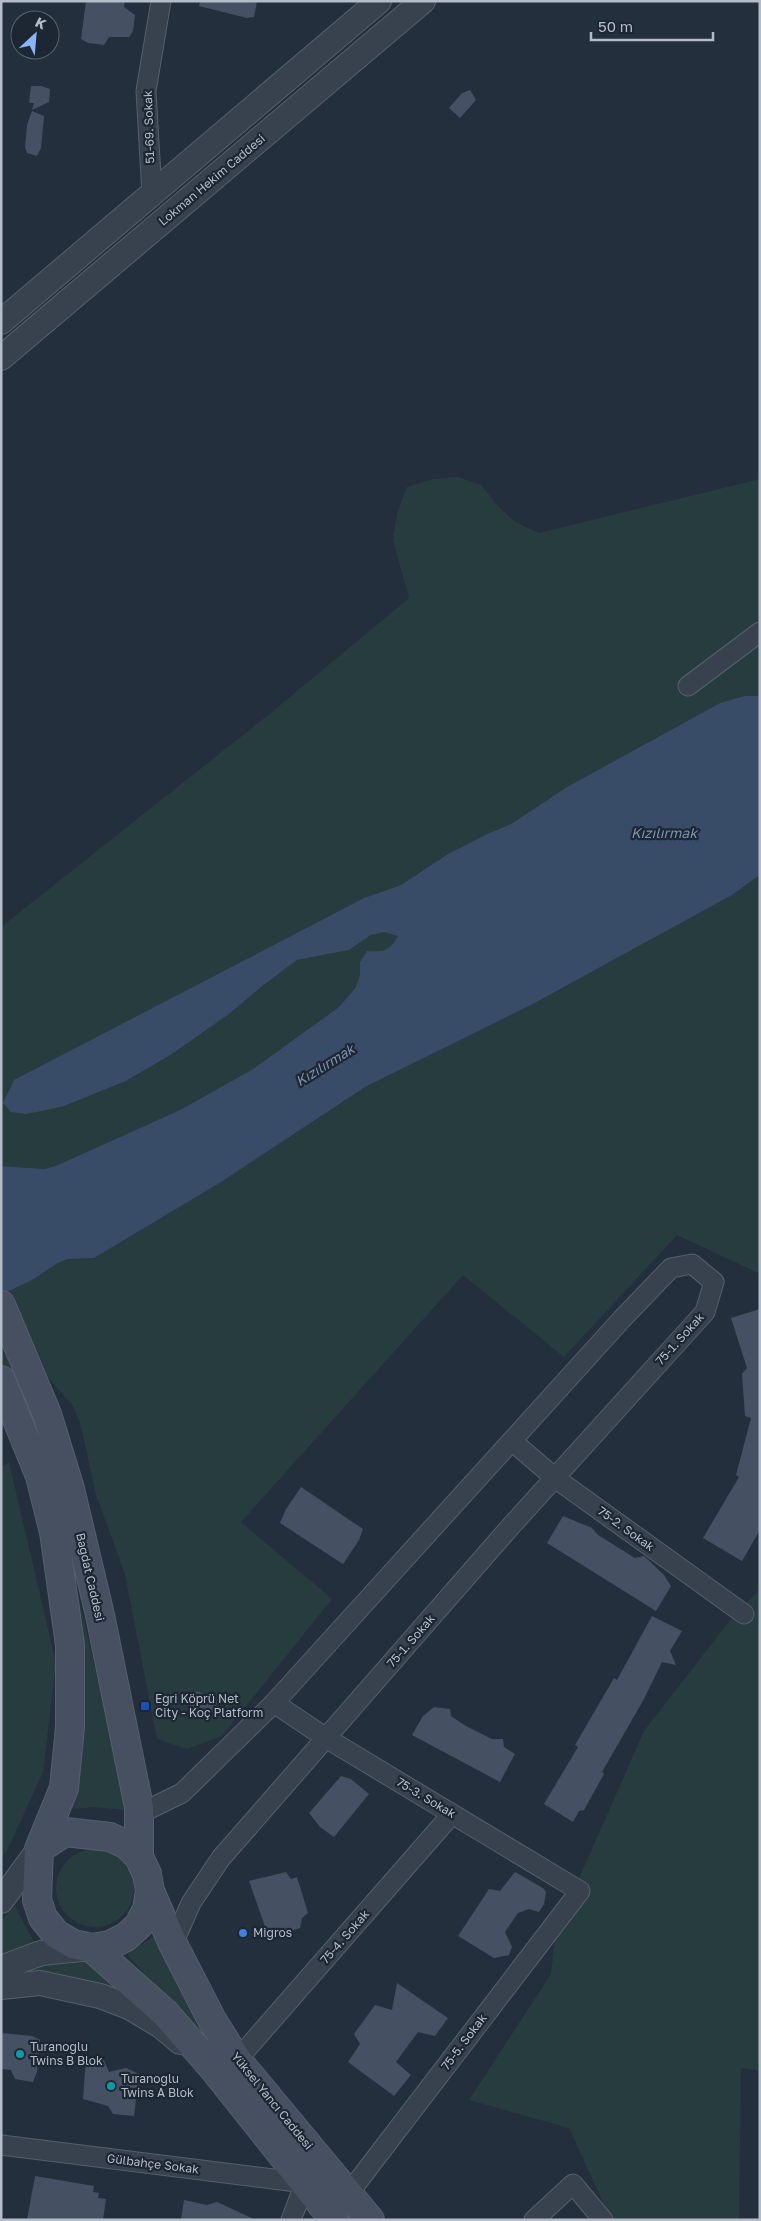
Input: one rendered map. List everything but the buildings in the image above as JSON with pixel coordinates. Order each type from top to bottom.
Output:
[{"type":"main road","name":"Bağdat Caddesi","points":[[1,1305],[47,1414],[70,1489],[100,1615],[139,1814],[139,1858]]},
{"type":"main road","name":"Bağdat Caddesi","points":[[1,1380],[40,1476],[54,1532],[70,1644],[70,1727],[64,1788],[39,1849]]},
{"type":"main road","points":[[65,1832],[110,1837],[127,1845],[139,1858],[148,1874],[150,1891],[147,1909],[139,1925],[126,1937],[110,1945],[92,1948],[73,1944],[56,1934],[43,1918],[37,1900],[39,1849],[65,1832]]},
{"type":"main road","name":"Yüksel Yancı Caddesi","points":[[150,1891],[173,1944],[212,2020],[225,2064],[305,2183],[334,2220]]},
{"type":"main road","name":"Yüksel Yancı Caddesi","points":[[92,1948],[225,2064],[349,2193],[370,2220]]},
{"type":"street","name":"51-69. Sokak","points":[[152,194],[146,91],[161,1]]},
{"type":"street","points":[[1,322],[379,1]]},
{"type":"street","name":"Lokman Hekim Caddesi","points":[[1,358],[424,1]]},
{"type":"street","points":[[688,686],[760,632]]},
{"type":"street","name":"75-1. Sokak","points":[[139,1814],[182,1793],[274,1702],[622,1319],[671,1268],[692,1264],[714,1282],[706,1312],[555,1478],[221,1858],[191,1903],[173,1944]]},
{"type":"street","name":"75-2. Sokak","points":[[512,1441],[555,1478],[744,1614]]},
{"type":"street","name":"75-3. Sokak","points":[[274,1702],[326,1738],[580,1891]]},
{"type":"street","name":"75-4. Sokak","points":[[225,2064],[452,1814]]},
{"type":"street","points":[[1,1901],[39,1849]]},
{"type":"street","name":"75-5. Sokak","points":[[349,2193],[580,1891]]},
{"type":"street","points":[[1,1968],[41,1953],[92,1948]]},
{"type":"street","points":[[1,1987],[40,1983],[100,1996],[129,2007],[225,2064]]},
{"type":"street","name":"Gülbahçe Sokak","points":[[2,2150],[305,2183]]},
{"type":"street","points":[[291,2220],[305,2183]]},
{"type":"street","points":[[534,2220],[573,2184],[603,2220]]},
{"type":"green space","points":[[458,477],[481,485],[497,505],[515,522],[539,533],[760,479],[760,696],[744,696],[720,703],[567,787],[511,824],[448,854],[401,885],[364,898],[15,1080],[7,1091],[76,1100],[88,1096],[126,1081],[172,1054],[229,1014],[297,960],[349,950],[371,935],[384,931],[399,936],[392,947],[360,962],[360,975],[356,987],[339,1007],[253,1069],[182,1109],[58,1165],[45,1169],[1,1166],[1,927],[267,716],[409,598],[393,540],[397,513],[407,487],[433,479]]},
{"type":"green space","points":[[760,875],[760,1274],[677,1235],[564,1357],[463,1275],[241,1522],[332,1599],[222,1736],[187,1749],[157,1739],[125,1574],[96,1495],[81,1426],[73,1406],[39,1367],[28,1380],[1,1428],[1,1295],[34,1279],[56,1264],[68,1259],[94,1258],[218,1184],[365,1087],[531,1005],[732,895]]},
{"type":"green space","points":[[9,1462],[56,1663],[43,1772],[8,1849],[1,1857],[1,1467]]},
{"type":"green space","points":[[49,1469],[126,1810],[94,1807],[72,1809],[83,1741],[85,1668]]},
{"type":"green space","points":[[760,1589],[760,2071],[741,2068],[739,2220],[611,2220],[569,2128],[469,2100],[551,1974],[556,1930],[644,1731],[731,1619]]},
{"type":"green space","points":[[95,1849],[110,1852],[123,1860],[131,1873],[134,1888],[131,1903],[123,1916],[110,1924],[95,1927],[80,1924],[67,1916],[59,1903],[56,1888],[59,1873],[67,1860],[80,1852]]},
{"type":"green space","points":[[15,1906],[34,1942],[1,1955],[1,1920]]},
{"type":"green space","points":[[159,1933],[168,1964],[179,1988],[220,2061],[127,1954]]},
{"type":"green space","points":[[86,1960],[134,1996],[73,1979],[20,1972],[22,1967]]},
{"type":"water","name":"Kızılırmak","points":[[744,696],[760,696],[760,875],[732,895],[531,1005],[365,1087],[218,1184],[94,1258],[68,1259],[56,1264],[34,1279],[1,1295],[1,1166],[45,1169],[58,1165],[182,1109],[253,1069],[339,1007],[356,987],[360,975],[360,962],[367,951],[386,950],[398,936],[384,932],[371,935],[349,950],[297,960],[229,1014],[172,1054],[126,1081],[64,1106],[25,1114],[11,1112],[3,1103],[14,1080],[364,898],[401,885],[448,854],[511,824],[567,787],[720,703]]},
{"type":"place","name":"Eğri Köprü Net City - Koç Platform","points":[[145,1706]]},
{"type":"place","name":"Migros","points":[[243,1933]]},
{"type":"place","name":"Turanoğlu Twins B Blok","points":[[20,2054]]},
{"type":"place","name":"Turanoğlu Twins A Blok","points":[[111,2086]]}]
